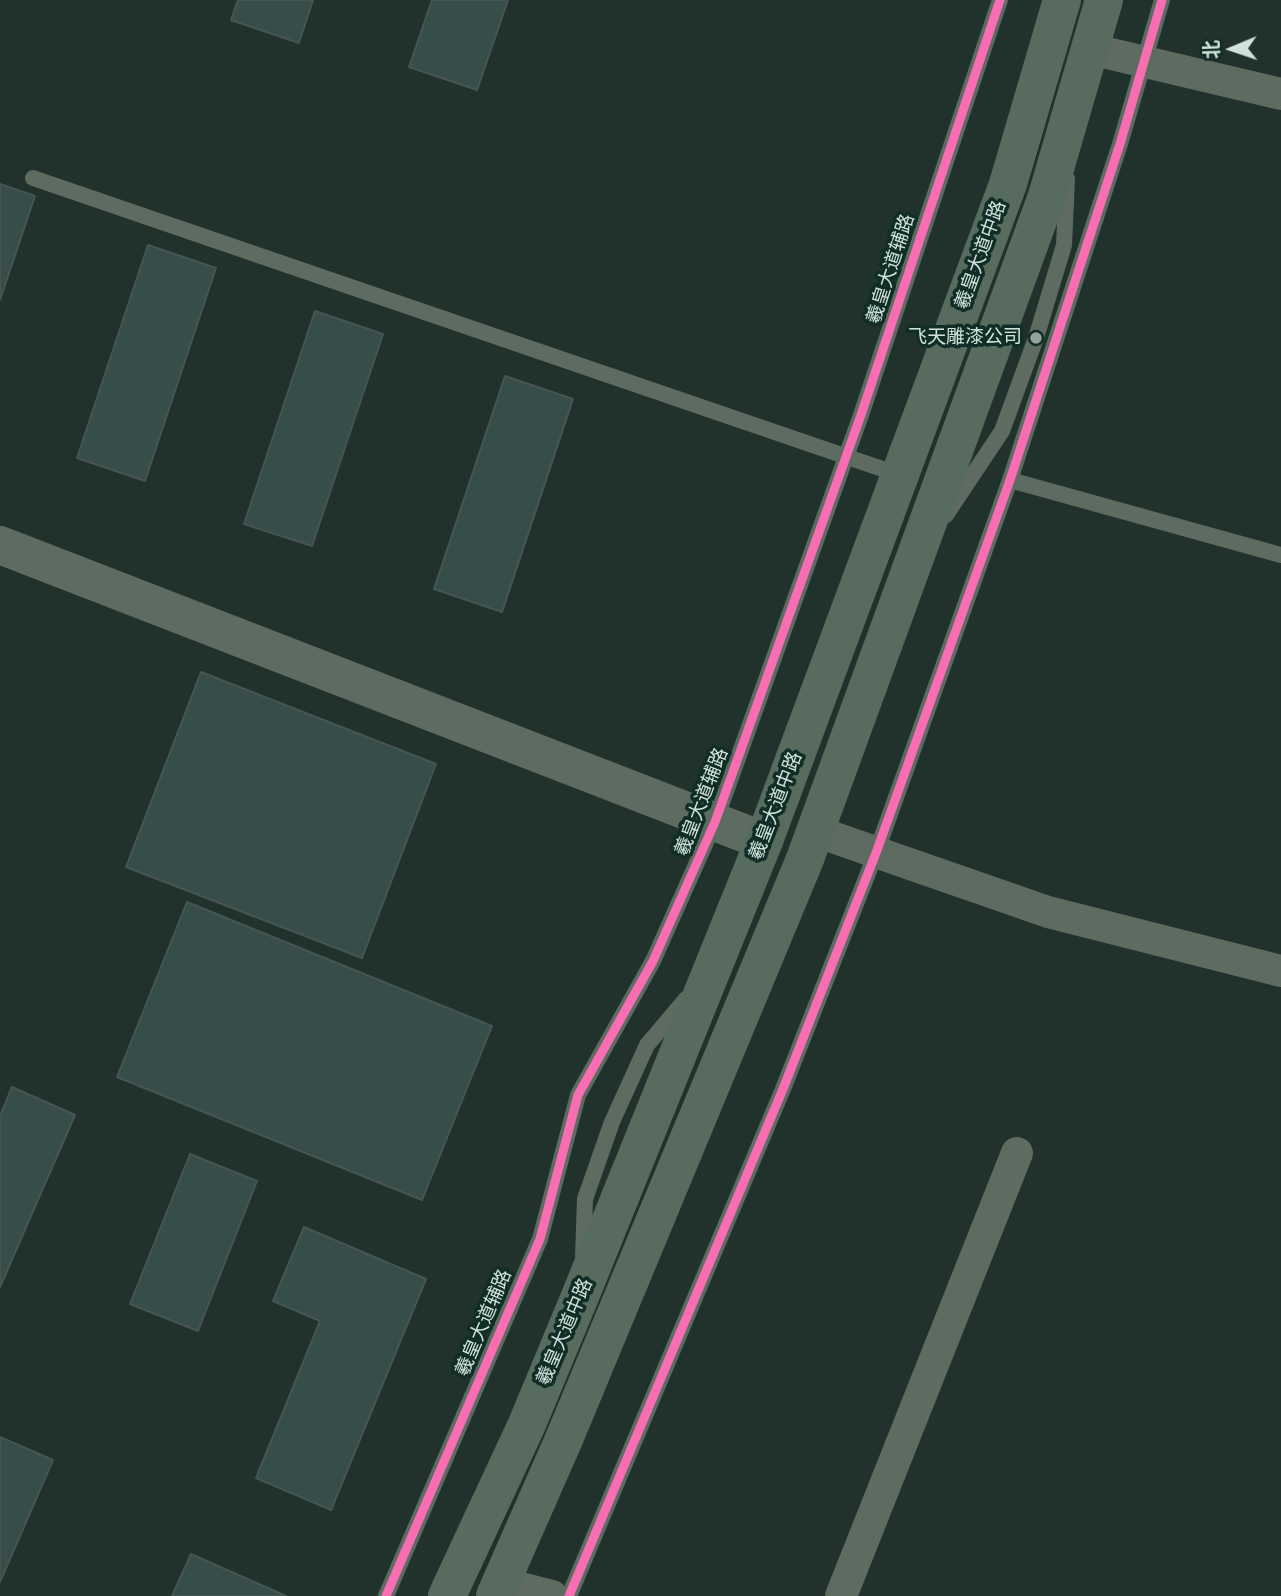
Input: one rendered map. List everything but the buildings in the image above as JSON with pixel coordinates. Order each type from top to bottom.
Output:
[{"type":"main road","name":"羲皇大道中路","points":[[447,1596],[527,1424],[708,973],[764,841],[1008,184],[1062,0]]},
{"type":"main road","name":"羲皇大道中路","points":[[498,1589],[569,1426],[815,831],[1047,196],[1104,0]]},
{"type":"street","points":[[1090,49],[1281,93]]},
{"type":"street","points":[[0,545],[764,841]]},
{"type":"street","points":[[815,831],[1048,912],[1281,971]]},
{"type":"street","points":[[841,1596],[1017,1153]]},
{"type":"street","points":[[498,1589],[552,1596]]},
{"type":"lane","name":"羲皇大道辅路","points":[[386,1596],[540,1239],[578,1095],[653,961],[715,822],[847,456],[1000,0]]},
{"type":"lane","points":[[569,1596],[783,1089],[876,853],[1010,480],[1120,144],[1162,0]]},
{"type":"lane","points":[[33,178],[900,475]]},
{"type":"lane","points":[[1010,480],[1281,555]]},
{"type":"cycle path","points":[[386,1596],[540,1239],[578,1095],[653,961],[715,822],[861,415],[1000,0]]},
{"type":"cycle path","points":[[569,1596],[783,1089],[876,853],[1010,480],[1120,144],[1162,0]]},
{"type":"place","name":"飞天雕漆公司","points":[[1036,338]]}]
